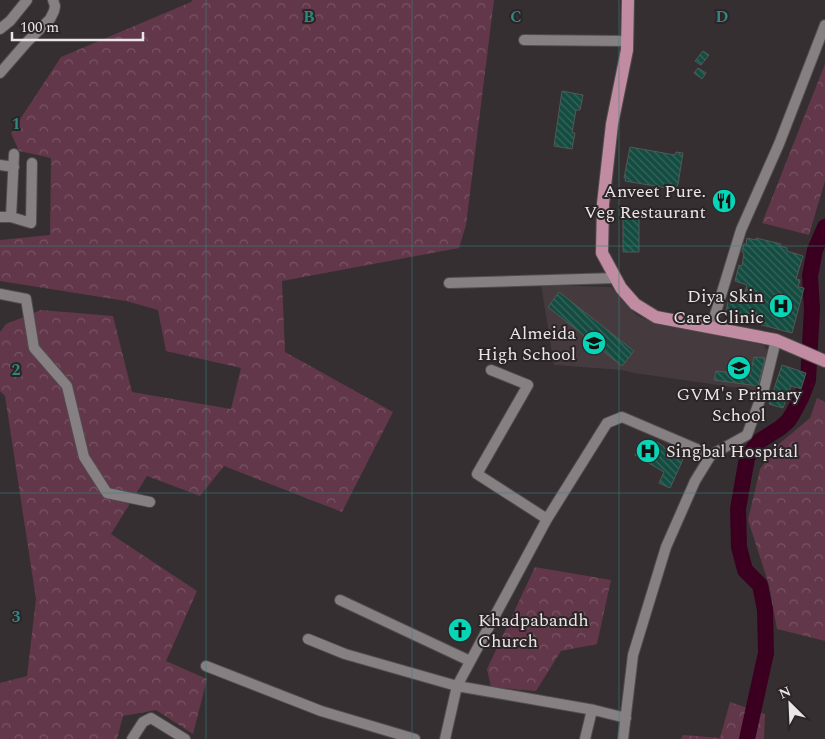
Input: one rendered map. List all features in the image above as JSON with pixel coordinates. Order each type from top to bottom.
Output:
[{"type":"main road","points":[[628,0],[627,50],[612,124],[602,204],[602,253],[620,288],[635,304],[656,317],[781,343],[825,361]]},
{"type":"street","points":[[0,29],[10,21],[27,0]]},
{"type":"street","points":[[0,73],[50,19],[55,6],[53,0]]},
{"type":"street","points":[[711,328],[742,230],[779,144],[824,29]]},
{"type":"street","points":[[524,40],[627,41]]},
{"type":"street","points":[[11,217],[14,154]]},
{"type":"street","points":[[0,216],[31,223],[32,163]]},
{"type":"street","points":[[0,165],[14,167]]},
{"type":"street","points":[[449,283],[616,278]]},
{"type":"street","points":[[0,294],[26,299],[34,348],[67,386],[84,457],[107,493],[150,502]]},
{"type":"street","points":[[623,739],[633,655],[666,547],[695,481],[711,455],[747,435],[781,343]]},
{"type":"street","points":[[491,370],[528,385],[477,474],[547,519]]},
{"type":"street","points":[[445,739],[458,686],[470,661],[547,519],[607,423],[622,417],[711,455]]},
{"type":"street","points":[[340,600],[470,661]]},
{"type":"street","points":[[308,639],[345,654],[458,686],[626,718]]},
{"type":"street","points":[[206,666],[322,711],[415,739]]},
{"type":"street","points":[[585,739],[592,710]]},
{"type":"street","points":[[132,739],[143,722],[151,718],[185,739]]},
{"type":"shaded area","points":[[541,285],[611,287],[636,315],[650,321],[764,345],[767,351],[760,391],[622,370],[554,365]]},
{"type":"green space","points":[[193,0],[494,0],[466,225],[459,248],[282,281],[285,352],[393,412],[342,512],[224,466],[200,496],[147,476],[111,534],[197,591],[166,661],[207,679],[193,734],[156,710],[123,716],[117,739],[0,739],[0,683],[27,676],[36,599],[5,396],[0,391],[0,332],[6,324],[41,310],[113,316],[132,392],[231,409],[241,368],[166,351],[158,310],[126,301],[0,281],[0,240],[50,235],[51,158],[19,151],[11,133],[61,57]]},
{"type":"green space","points":[[825,64],[825,181],[809,235],[762,223]]},
{"type":"green space","points":[[817,398],[825,402],[825,641],[777,629],[769,585],[748,520],[760,469],[779,444],[810,418]]},
{"type":"green space","points":[[535,567],[611,580],[597,644],[561,651],[536,691],[491,687],[487,669]]},
{"type":"green space","points":[[730,702],[765,714],[764,739],[681,739],[683,735],[720,738]]},
{"type":"building","points":[[703,51],[709,55],[701,65],[695,61]]},
{"type":"building","points":[[698,68],[706,73],[702,79],[694,73]]},
{"type":"building","points":[[562,91],[583,95],[580,110],[576,110],[572,133],[575,133],[572,149],[554,146]]},
{"type":"building","points":[[630,147],[675,155],[676,152],[683,153],[678,184],[674,191],[667,190],[667,188],[625,181]]},
{"type":"building","points":[[623,216],[639,216],[639,252],[623,252]]},
{"type":"building","points":[[747,238],[756,240],[756,238],[781,244],[780,246],[787,248],[787,251],[803,256],[796,279],[800,280],[798,287],[804,288],[792,333],[725,315],[729,298],[743,300],[747,285],[735,281],[739,265],[742,266],[744,253],[742,252]]},
{"type":"building","points":[[559,292],[634,351],[622,366],[548,307]]},
{"type":"building","points":[[754,357],[765,358],[758,386],[714,380],[716,371],[750,375]]},
{"type":"building","points":[[782,365],[806,373],[801,389],[791,386],[783,408],[769,404]]},
{"type":"building","points":[[644,440],[655,446],[657,442],[664,448],[684,457],[670,488],[659,483],[664,472],[635,455]]},
{"type":"waterway","points":[[747,739],[766,653],[765,610],[760,585],[745,570],[739,547],[738,509],[747,458],[758,442],[788,421],[801,398],[808,380],[812,309],[810,276],[815,250],[825,227]]},
{"type":"place","name":"Anveet Pure. Veg Restaurant","points":[[724,201]]},
{"type":"place","name":"Diya Skin Care Clinic","points":[[781,306]]},
{"type":"place","name":"Almeida High School","points":[[594,343]]},
{"type":"place","name":"GVM's Primary School","points":[[739,368]]},
{"type":"place","name":"Singbal Hospital","points":[[648,451]]},
{"type":"place","name":"Khadpabandh Church","points":[[460,630]]}]
